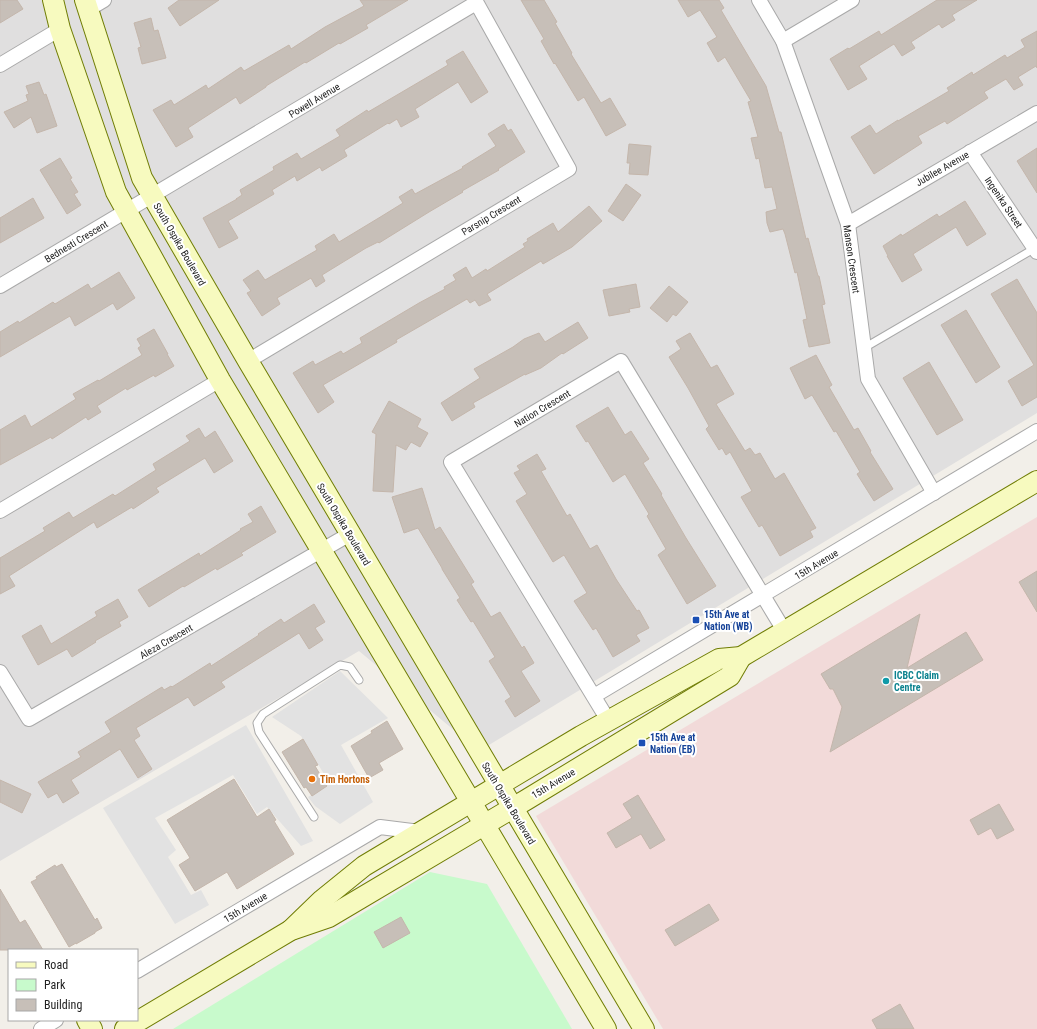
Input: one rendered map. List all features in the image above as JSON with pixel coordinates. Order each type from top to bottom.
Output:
[{"type":"main road","points":[[53,0],[60,29],[116,192],[126,211],[220,380],[606,1029]]},
{"type":"main road","name":"South Ospika Boulevard","points":[[86,5],[142,178],[248,362],[644,1029]]},
{"type":"main road","name":"15th Avenue","points":[[291,930],[322,900],[364,866],[420,832],[608,720],[718,659],[741,657],[785,632],[1037,481]]},
{"type":"main road","name":"15th Avenue","points":[[125,1029],[291,930],[329,917],[512,808],[730,676],[741,657]]},
{"type":"street","points":[[86,5],[104,0]]},
{"type":"street","name":"Manson Crescent","points":[[759,0],[782,41],[848,224],[868,379],[934,493]]},
{"type":"street","points":[[782,41],[852,0]]},
{"type":"street","name":"Powell Avenue","points":[[152,196],[476,2]]},
{"type":"street","name":"Parsnip Crescent","points":[[248,362],[569,168],[476,2]]},
{"type":"street","points":[[0,65],[60,29]]},
{"type":"street","name":"Jubilee Avenue","points":[[848,224],[1037,113]]},
{"type":"street","name":"Ingenika Street","points":[[970,152],[1036,249]]},
{"type":"street","name":"Bednesti Crescent","points":[[0,286],[152,196]]},
{"type":"street","name":"Nation Crescent","points":[[608,720],[452,462],[620,361],[785,632]]},
{"type":"street","points":[[0,511],[220,380]]},
{"type":"street","name":"15th Avenue","points":[[594,696],[1037,431]]},
{"type":"street","name":"Aleza Crescent","points":[[0,672],[29,719],[350,534]]},
{"type":"street","name":"15th Avenue","points":[[138,970],[380,827],[420,832]]},
{"type":"street","points":[[40,1029],[54,1021]]},
{"type":"lane","points":[[864,348],[1036,249]]},
{"type":"lane","points":[[314,817],[259,732],[257,723],[263,714],[340,664],[350,667],[359,680]]},
{"type":"shaded area","points":[[0,0],[1037,0],[1037,413],[479,751],[359,651],[0,861]]},
{"type":"shaded area","points":[[1037,517],[1037,1029],[663,1029],[536,816]]},
{"type":"shaded area","points":[[340,671],[388,718],[341,745],[373,802],[340,824],[315,806],[308,797],[330,784],[301,736],[272,717]]},
{"type":"shaded area","points":[[246,725],[313,841],[301,846],[267,807],[257,814],[233,775],[155,818],[176,850],[168,857],[191,895],[201,890],[209,905],[175,924],[103,808]]},
{"type":"green space","points":[[430,872],[487,884],[572,1029],[173,1029]]},
{"type":"building","points":[[0,0],[17,0],[23,9],[0,23]]},
{"type":"building","points":[[179,0],[219,0],[180,26],[168,8]]},
{"type":"building","points":[[360,0],[408,0],[366,25],[368,28],[306,63],[305,62],[240,104],[236,97],[188,128],[193,137],[176,147],[153,110],[171,100],[174,105],[206,85],[208,89],[241,67],[244,71],[289,45],[291,49],[325,27],[364,6]]},
{"type":"building","points":[[521,0],[544,0],[557,22],[555,23],[572,53],[571,54],[601,103],[610,98],[626,125],[606,136],[584,97],[578,101],[555,63],[554,64],[541,41],[544,39]]},
{"type":"building","points":[[678,0],[719,0],[724,8],[721,10],[766,86],[779,132],[781,132],[806,239],[808,238],[819,276],[825,304],[822,305],[830,343],[809,347],[803,320],[807,319],[797,272],[795,273],[785,234],[783,229],[770,232],[767,223],[766,212],[777,209],[772,187],[765,188],[759,158],[756,159],[751,138],[758,137],[748,102],[751,101],[725,57],[718,62],[707,43],[717,37],[700,10],[688,17]]},
{"type":"building","points":[[937,0],[977,0],[952,15],[955,20],[942,28],[939,24],[911,42],[915,48],[902,56],[894,44],[859,66],[867,79],[848,90],[830,59],[879,31],[881,35]]},
{"type":"building","points":[[151,18],[154,31],[158,30],[166,58],[142,64],[138,48],[141,47],[134,23]]},
{"type":"building","points":[[1037,31],[1037,68],[1036,66],[1018,77],[1023,85],[1014,90],[1006,79],[984,92],[988,98],[947,124],[945,121],[918,136],[922,143],[874,174],[851,137],[870,125],[876,134],[949,91],[947,88],[972,72],[973,75],[1005,55],[1007,58],[1025,47],[1021,40]]},
{"type":"building","points":[[463,51],[488,92],[471,103],[458,82],[415,109],[419,117],[401,127],[397,119],[389,124],[388,123],[344,150],[347,156],[322,171],[320,167],[297,181],[295,176],[272,190],[274,194],[228,221],[238,238],[219,248],[203,218],[237,199],[242,195],[240,190],[274,170],[273,167],[297,153],[301,159],[340,136],[336,130],[367,110],[368,112],[448,65],[446,61]]},
{"type":"building","points":[[39,82],[44,95],[46,94],[57,126],[37,133],[31,117],[14,128],[4,112],[28,101],[26,95],[29,94],[26,86]]},
{"type":"building","points":[[504,124],[508,131],[511,129],[525,152],[498,169],[499,170],[462,191],[463,192],[379,243],[378,242],[366,248],[322,275],[325,281],[316,287],[311,278],[277,298],[280,304],[262,316],[247,293],[251,291],[243,280],[258,270],[265,280],[317,250],[315,246],[334,234],[339,242],[403,203],[399,197],[412,189],[415,194],[463,168],[462,167],[496,146],[488,134]]},
{"type":"building","points":[[629,144],[651,146],[648,175],[629,174],[630,163],[627,163]]},
{"type":"building","points":[[1037,148],[1037,193],[1017,161]]},
{"type":"building","points":[[60,158],[72,178],[70,179],[78,192],[74,194],[81,205],[67,214],[40,170]]},
{"type":"building","points":[[626,184],[641,195],[623,221],[608,211]]},
{"type":"building","points":[[33,198],[44,218],[0,243],[0,218]]},
{"type":"building","points":[[965,201],[986,234],[967,246],[956,227],[913,254],[922,270],[902,282],[883,246],[937,214],[939,217]]},
{"type":"building","points":[[589,206],[602,221],[572,247],[543,264],[541,261],[487,294],[491,300],[479,306],[475,300],[470,303],[467,299],[396,340],[397,342],[323,385],[334,402],[318,413],[293,373],[313,361],[315,365],[341,351],[343,354],[362,343],[360,338],[445,289],[444,287],[456,280],[453,275],[466,267],[472,278],[486,269],[487,271],[525,247],[523,244],[528,241],[527,239],[553,223],[558,232]]},
{"type":"building","points":[[119,272],[135,298],[117,310],[113,303],[75,326],[70,316],[0,357],[0,332],[18,321],[19,323],[53,302],[55,304],[88,284],[91,289]]},
{"type":"building","points":[[1017,279],[1037,313],[1037,397],[1022,406],[1008,381],[1034,365],[991,294]]},
{"type":"building","points":[[636,284],[640,307],[629,309],[630,312],[609,316],[603,290]]},
{"type":"building","points":[[669,286],[688,302],[676,316],[673,314],[667,322],[650,308]]},
{"type":"building","points":[[966,310],[1000,367],[976,383],[941,325]]},
{"type":"building","points":[[578,322],[588,338],[563,354],[562,353],[541,368],[525,374],[473,403],[475,407],[452,421],[441,403],[480,378],[474,369],[513,347],[524,339],[539,333],[545,342]]},
{"type":"building","points":[[154,329],[174,366],[127,390],[126,388],[97,406],[101,412],[88,420],[86,417],[52,439],[51,437],[0,465],[0,430],[25,415],[31,427],[76,399],[73,394],[98,380],[99,381],[142,355],[138,348],[141,346],[137,339]]},
{"type":"building","points":[[690,333],[711,368],[717,365],[734,394],[716,404],[745,451],[750,448],[755,455],[760,453],[775,479],[784,473],[816,528],[810,531],[813,537],[780,556],[762,525],[759,527],[741,497],[752,491],[730,452],[726,455],[722,448],[719,450],[706,429],[709,426],[669,357],[681,349],[676,341]]},
{"type":"building","points":[[816,355],[832,385],[829,387],[854,430],[858,428],[871,451],[870,452],[893,489],[874,501],[857,474],[860,472],[836,431],[834,432],[812,395],[805,399],[790,368]]},
{"type":"building","points":[[929,362],[963,420],[937,435],[903,378]]},
{"type":"building","points":[[389,401],[421,419],[417,427],[428,433],[420,447],[411,442],[406,450],[396,445],[393,492],[373,491],[376,434],[372,432]]},
{"type":"building","points":[[608,407],[625,435],[631,431],[649,459],[643,463],[686,538],[716,586],[687,604],[658,555],[666,549],[647,516],[649,514],[625,474],[613,482],[588,441],[586,442],[576,426]]},
{"type":"building","points":[[199,428],[205,438],[215,431],[233,461],[214,473],[205,458],[156,488],[159,492],[133,509],[132,507],[97,528],[94,522],[9,576],[15,586],[0,594],[0,558],[45,531],[43,528],[69,512],[73,518],[113,494],[115,496],[156,470],[153,464],[190,441],[186,436]]},
{"type":"building","points":[[537,454],[546,469],[541,471],[567,516],[570,514],[590,549],[597,545],[616,579],[637,611],[639,610],[649,628],[636,635],[640,641],[613,657],[596,628],[593,630],[574,601],[587,593],[564,555],[553,562],[516,501],[527,494],[514,473],[520,470],[517,466]]},
{"type":"building","points":[[422,488],[435,530],[440,527],[474,582],[471,584],[491,617],[500,612],[522,648],[524,646],[534,663],[521,671],[540,701],[515,717],[505,701],[511,697],[489,661],[495,657],[473,621],[471,622],[457,600],[460,598],[418,528],[404,533],[392,497]]},
{"type":"building","points":[[261,506],[276,532],[241,553],[243,555],[217,570],[216,568],[184,587],[183,586],[149,607],[138,590],[199,553],[200,556],[253,522],[248,514]]},
{"type":"building","points":[[1037,571],[1037,612],[1019,582]]},
{"type":"building","points":[[118,599],[128,617],[119,622],[121,626],[95,641],[96,642],[72,657],[67,649],[38,665],[22,636],[41,625],[51,644],[97,616],[95,612]]},
{"type":"building","points":[[314,604],[325,622],[315,628],[323,640],[309,649],[299,633],[221,682],[225,687],[194,706],[188,697],[136,728],[140,736],[134,740],[152,769],[138,778],[120,749],[71,780],[79,793],[63,803],[57,793],[48,798],[38,782],[81,757],[78,752],[111,732],[105,722],[162,687],[164,690],[171,686],[172,687],[210,663],[211,666],[281,619],[284,623]]},
{"type":"building","name":"ICBC Claim Centre","points":[[920,614],[907,668],[966,632],[983,660],[830,752],[842,707],[833,689],[830,689],[821,674]]},
{"type":"building","points":[[387,721],[403,749],[379,763],[383,770],[369,778],[351,746],[372,733],[371,731]]},
{"type":"building","points":[[303,739],[318,765],[315,766],[327,786],[312,796],[306,787],[304,788],[282,752]]},
{"type":"building","points":[[234,779],[257,817],[269,809],[276,820],[274,821],[294,854],[237,889],[227,872],[195,891],[179,865],[190,858],[167,820]]},
{"type":"building","points":[[0,780],[31,794],[22,813],[0,802]]},
{"type":"building","points":[[638,795],[665,840],[650,849],[641,834],[616,848],[607,833],[632,818],[623,804]]},
{"type":"building","points":[[999,804],[1014,830],[997,839],[991,828],[978,835],[970,820]]},
{"type":"building","points":[[62,864],[95,920],[97,918],[102,928],[69,947],[31,882],[55,865],[56,867]]},
{"type":"building","points":[[0,889],[20,923],[25,920],[42,949],[0,950]]},
{"type":"building","points":[[709,904],[719,920],[675,946],[665,930]]},
{"type":"building","points":[[401,917],[410,933],[383,948],[374,932]]},
{"type":"building","points":[[900,1004],[914,1029],[877,1029],[872,1020]]},
{"type":"place","name":"15th Ave at Nation (WB)","points":[[696,620]]},
{"type":"place","name":"ICBC Claim Centre","points":[[886,681]]},
{"type":"place","name":"15th Ave at Nation (EB)","points":[[642,743]]},
{"type":"place","name":"Tim Hortons","points":[[312,779]]}]
